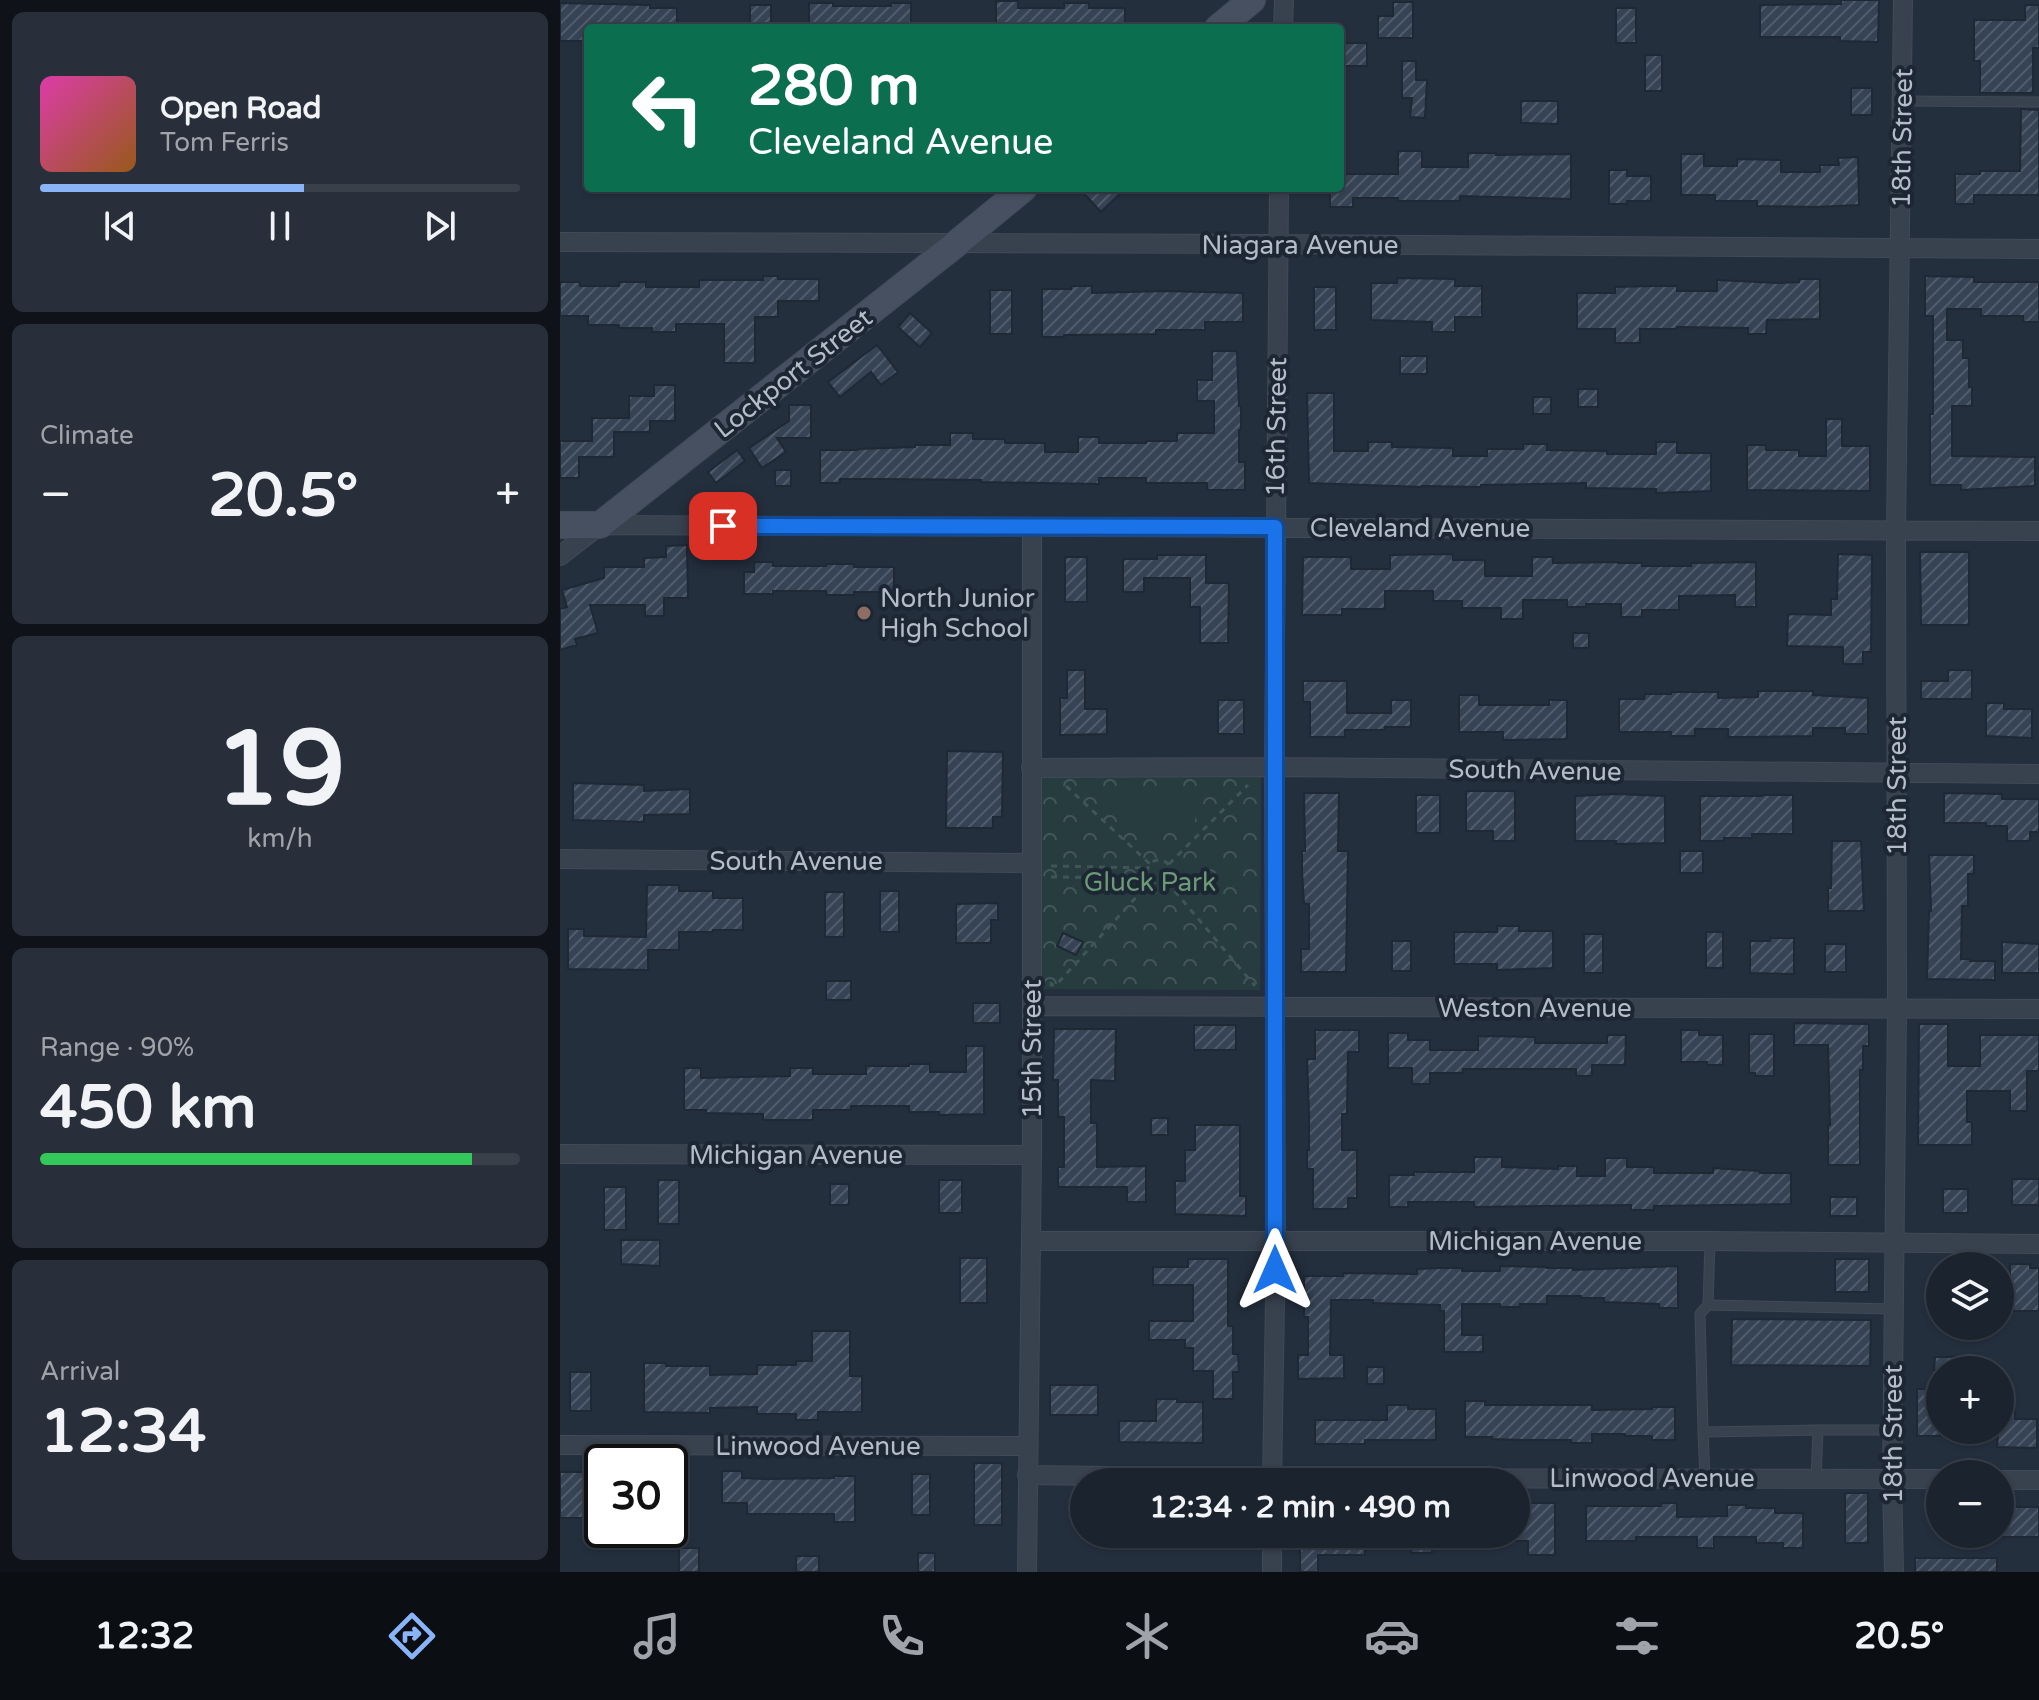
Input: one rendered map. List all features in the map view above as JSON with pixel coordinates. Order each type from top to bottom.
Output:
[{"type":"main road","points":[[1223,24],[1252,0]]},
{"type":"main road","name":"Lockport Street","points":[[600,525],[1019,192]]},
{"type":"main road","name":"Cleveland Avenue","points":[[560,525],[600,525]]},
{"type":"street","points":[[1283,24],[1284,0]]},
{"type":"street","name":"18th Street","points":[[1894,1572],[1896,530],[1903,0]]},
{"type":"street","name":"16th Street","points":[[1272,1468],[1276,1240],[1274,767],[1279,192]]},
{"type":"street","name":"Niagara Avenue","points":[[560,242],[2039,249]]},
{"type":"street","name":"Cleveland Avenue","points":[[600,525],[2039,531]]},
{"type":"street","name":"Lockport Street","points":[[560,556],[600,525]]},
{"type":"street","name":"15th Street","points":[[1027,1572],[1032,1155],[1032,527]]},
{"type":"street","name":"South Avenue","points":[[1031,768],[1274,767],[2039,774]]},
{"type":"street","name":"South Avenue","points":[[560,859],[1031,863]]},
{"type":"street","name":"Weston Avenue","points":[[1032,1006],[2039,1009]]},
{"type":"street","name":"Michigan Avenue","points":[[560,1154],[1032,1155]]},
{"type":"street","name":"Michigan Avenue","points":[[1031,1241],[2039,1244]]},
{"type":"street","name":"Linwood Avenue","points":[[560,1445],[1027,1446]]},
{"type":"street","name":"Linwood Avenue","points":[[1027,1475],[1070,1476]]},
{"type":"street","name":"Linwood Avenue","points":[[1530,1479],[1926,1479]]},
{"type":"street","points":[[2014,1480],[2039,1480]]},
{"type":"street","points":[[1272,1548],[1272,1572]]},
{"type":"lane","points":[[1902,101],[2039,102]]},
{"type":"lane","points":[[1705,1478],[1700,1314],[1708,1305],[1710,1241]]},
{"type":"lane","points":[[1708,1305],[1894,1309]]},
{"type":"lane","points":[[1816,1479],[1818,1430]]},
{"type":"lane","points":[[1703,1432],[1893,1430]]},
{"type":"path","points":[[1169,864],[1253,780]]},
{"type":"path","points":[[1051,969],[1051,985],[1056,985],[1150,880],[1149,866],[1066,786]]},
{"type":"path","points":[[1162,860],[1169,864],[1171,876],[1167,882],[1160,884],[1150,880],[1051,877],[1051,866],[1149,866],[1162,860]]},
{"type":"path","points":[[1167,882],[1255,986]]},
{"type":"green space","name":"Gluck Park","points":[[1041,773],[1261,774],[1260,990],[1040,989]]},
{"type":"green space","points":[[1123,786],[1195,786],[1195,830],[1123,830]]},
{"type":"building","points":[[1841,0],[1879,0],[1878,42],[1840,41],[1840,37],[1760,37],[1760,5],[1841,4]]},
{"type":"building","points":[[996,1],[1018,1],[1018,8],[1064,8],[1064,3],[1089,3],[1089,8],[1125,8],[1125,24],[996,24]]},
{"type":"building","points":[[1393,2],[1413,2],[1413,38],[1378,38],[1378,16],[1393,16]]},
{"type":"building","points":[[560,3],[677,8],[677,24],[584,24],[584,41],[560,41]]},
{"type":"building","points":[[809,3],[891,6],[891,3],[911,3],[911,24],[809,24]]},
{"type":"building","points":[[750,5],[771,5],[771,24],[750,24]]},
{"type":"building","points":[[2025,5],[2039,5],[2039,48],[2033,48],[2033,93],[1980,93],[1980,61],[1974,61],[1974,20],[2025,20]]},
{"type":"building","points":[[1616,8],[1636,8],[1636,43],[1616,43]]},
{"type":"building","points":[[1344,43],[1367,43],[1367,66],[1344,66]]},
{"type":"building","points":[[1645,55],[1662,55],[1662,91],[1645,91]]},
{"type":"building","points":[[1402,61],[1416,61],[1416,80],[1427,80],[1425,118],[1410,117],[1412,98],[1402,98]]},
{"type":"building","points":[[1851,88],[1872,88],[1872,115],[1851,115]]},
{"type":"building","points":[[1521,101],[1558,101],[1558,124],[1521,123]]},
{"type":"building","points":[[2021,109],[2039,110],[2039,195],[1974,195],[1974,204],[1955,204],[1955,174],[2020,171]]},
{"type":"building","points":[[1398,151],[1422,151],[1422,167],[1468,167],[1468,153],[1571,154],[1571,199],[1460,196],[1460,201],[1398,201],[1398,198],[1353,198],[1353,207],[1330,207],[1330,192],[1344,192],[1344,174],[1398,174]]},
{"type":"building","points":[[1681,154],[1704,154],[1704,166],[1737,166],[1737,159],[1781,160],[1781,172],[1820,172],[1820,165],[1839,165],[1838,158],[1858,157],[1859,205],[1757,206],[1757,201],[1715,201],[1715,195],[1681,195]]},
{"type":"building","points":[[1609,170],[1627,170],[1627,176],[1651,176],[1651,201],[1609,204]]},
{"type":"building","points":[[1083,192],[1122,192],[1101,212]]},
{"type":"building","points":[[763,276],[819,279],[819,301],[778,301],[778,317],[755,317],[755,363],[724,363],[724,324],[676,324],[676,332],[652,332],[652,328],[588,325],[588,316],[560,316],[560,282],[580,282],[580,286],[646,282],[646,287],[699,287],[699,280],[763,280]]},
{"type":"building","points":[[1925,276],[1974,277],[1974,282],[2039,282],[2039,322],[2023,322],[2023,316],[1981,316],[1981,309],[1947,309],[1947,340],[1963,340],[1963,358],[1969,358],[1969,387],[1972,387],[1972,406],[1952,406],[1952,456],[2035,457],[2035,486],[1961,490],[1961,485],[1930,485],[1933,316],[1925,316]]},
{"type":"building","points":[[1397,278],[1455,279],[1455,286],[1482,286],[1482,317],[1455,317],[1455,332],[1432,332],[1432,322],[1371,320],[1371,283],[1397,283]]},
{"type":"building","points":[[1799,279],[1820,279],[1820,319],[1767,320],[1766,334],[1748,334],[1748,328],[1640,329],[1640,343],[1615,343],[1615,329],[1577,329],[1577,293],[1615,293],[1615,287],[1651,286],[1677,286],[1677,291],[1717,291],[1717,280],[1778,283],[1799,282]]},
{"type":"building","points":[[1071,286],[1092,286],[1092,293],[1243,293],[1243,322],[1205,322],[1205,330],[1156,330],[1156,334],[1042,337],[1042,289],[1071,289]]},
{"type":"building","points":[[1314,287],[1336,287],[1336,330],[1314,330]]},
{"type":"building","points":[[990,290],[1012,290],[1012,334],[990,334]]},
{"type":"building","points":[[910,313],[932,333],[920,347],[898,327]]},
{"type":"building","points":[[877,345],[898,372],[881,385],[871,372],[840,397],[828,382]]},
{"type":"building","points":[[1212,351],[1237,351],[1241,406],[1239,462],[1245,462],[1245,490],[1207,490],[1207,483],[1146,483],[1146,478],[1099,478],[1099,484],[881,479],[840,479],[840,483],[820,483],[820,450],[950,445],[950,433],[973,433],[973,439],[1005,439],[1005,443],[1045,443],[1045,452],[1078,452],[1078,437],[1099,437],[1099,443],[1146,443],[1177,441],[1177,433],[1214,433],[1214,401],[1197,401],[1197,380],[1212,380]]},
{"type":"building","points":[[1400,356],[1427,356],[1427,374],[1400,374]]},
{"type":"building","points":[[654,385],[675,385],[675,421],[650,421],[650,432],[614,432],[614,457],[579,457],[579,478],[560,478],[560,441],[592,441],[592,418],[629,418],[629,396],[654,396]]},
{"type":"building","points":[[1578,389],[1598,389],[1598,407],[1578,407]]},
{"type":"building","points":[[1307,393],[1334,393],[1334,451],[1368,451],[1368,442],[1392,442],[1392,447],[1453,448],[1453,456],[1487,456],[1487,449],[1523,449],[1523,444],[1547,444],[1547,450],[1656,454],[1656,442],[1677,442],[1677,453],[1711,453],[1711,491],[1656,493],[1656,489],[1586,488],[1586,483],[1422,487],[1309,483]]},
{"type":"building","points":[[1533,397],[1551,397],[1551,414],[1533,414]]},
{"type":"building","points":[[789,405],[811,405],[811,438],[777,438],[786,452],[762,468],[749,448],[789,421]]},
{"type":"building","points":[[1826,419],[1842,419],[1842,446],[1870,446],[1870,491],[1747,490],[1747,445],[1766,445],[1766,450],[1799,450],[1799,456],[1826,456]]},
{"type":"building","points":[[737,450],[745,461],[716,483],[708,472]]},
{"type":"building","points":[[775,470],[791,470],[791,486],[775,486]]},
{"type":"building","points":[[687,545],[688,598],[664,598],[664,616],[645,616],[645,605],[590,605],[598,633],[575,639],[577,645],[560,650],[560,609],[567,607],[562,590],[604,578],[604,567],[644,567],[644,558],[666,557],[666,546]]},
{"type":"building","points":[[1920,552],[1969,552],[1969,625],[1921,625]]},
{"type":"building","points":[[1453,554],[1453,560],[1485,560],[1485,576],[1532,576],[1532,557],[1553,557],[1553,563],[1618,562],[1642,563],[1642,566],[1756,562],[1756,607],[1735,607],[1735,595],[1679,596],[1679,610],[1642,610],[1642,617],[1621,617],[1621,604],[1567,607],[1567,600],[1523,600],[1523,619],[1501,619],[1501,608],[1462,608],[1462,601],[1433,601],[1433,591],[1385,591],[1385,609],[1342,609],[1342,615],[1302,615],[1303,557],[1351,557],[1351,569],[1390,569],[1390,555]]},
{"type":"building","points":[[1838,554],[1872,555],[1871,652],[1863,652],[1863,664],[1843,664],[1843,647],[1787,646],[1788,614],[1831,615],[1831,599],[1837,599]]},
{"type":"building","points":[[1157,555],[1206,555],[1206,583],[1229,583],[1228,643],[1200,643],[1200,607],[1190,607],[1190,578],[1144,578],[1144,592],[1123,592],[1123,559],[1157,559]]},
{"type":"building","points":[[1065,557],[1087,557],[1087,602],[1065,602]]},
{"type":"building","points":[[754,562],[773,562],[773,566],[854,564],[854,567],[894,567],[894,592],[826,595],[826,591],[773,591],[773,594],[744,594],[744,572],[754,572]]},
{"type":"building","points":[[1573,633],[1589,633],[1589,648],[1573,648]]},
{"type":"building","points":[[1067,670],[1085,670],[1085,709],[1107,709],[1107,734],[1060,735],[1060,698],[1067,698]]},
{"type":"building","points":[[1948,670],[1972,670],[1972,699],[1921,699],[1921,681],[1948,681]]},
{"type":"building","points":[[1303,681],[1347,681],[1347,713],[1391,713],[1391,700],[1411,700],[1411,727],[1345,730],[1345,737],[1310,737],[1310,702],[1303,702]]},
{"type":"building","points":[[1758,691],[1813,691],[1813,695],[1868,698],[1868,734],[1845,734],[1845,728],[1813,728],[1813,736],[1728,737],[1728,729],[1695,729],[1695,736],[1671,736],[1671,732],[1619,732],[1619,699],[1644,699],[1645,694],[1671,692],[1718,692],[1718,698],[1758,697]]},
{"type":"building","points":[[1459,695],[1479,695],[1479,705],[1549,705],[1549,700],[1567,700],[1567,739],[1503,740],[1503,732],[1459,732]]},
{"type":"building","points":[[1218,700],[1244,700],[1244,734],[1218,734]]},
{"type":"building","points":[[1986,703],[2004,703],[2004,709],[2032,709],[2032,738],[1986,736]]},
{"type":"building","points":[[947,751],[1003,752],[1002,817],[993,817],[993,828],[946,828]]},
{"type":"building","points":[[573,783],[644,785],[644,791],[690,789],[690,814],[644,815],[644,822],[573,820]]},
{"type":"building","points":[[1466,791],[1515,791],[1515,841],[1493,841],[1493,831],[1466,831]]},
{"type":"building","points":[[1304,793],[1339,793],[1338,851],[1348,851],[1346,972],[1301,972],[1301,949],[1309,949],[1309,904],[1304,904],[1302,872],[1302,851],[1305,851]]},
{"type":"building","points":[[1944,793],[2002,794],[2002,799],[2039,799],[2039,832],[2030,832],[2030,841],[2007,841],[2007,826],[1944,823]]},
{"type":"building","points":[[1416,795],[1440,795],[1440,833],[1416,833]]},
{"type":"building","points":[[1793,795],[1793,834],[1752,834],[1752,838],[1700,841],[1700,796]]},
{"type":"building","points":[[1575,796],[1665,796],[1665,843],[1575,841]]},
{"type":"building","points":[[1832,841],[1861,841],[1864,911],[1828,911]]},
{"type":"building","points":[[1680,851],[1703,851],[1703,873],[1680,873]]},
{"type":"building","points":[[1929,855],[1974,855],[1974,874],[1968,874],[1968,906],[1962,906],[1961,959],[1995,961],[1995,980],[1927,979],[1931,911]]},
{"type":"building","points":[[647,885],[679,885],[679,891],[713,891],[713,898],[743,898],[743,930],[679,932],[679,950],[648,950],[648,970],[568,969],[568,929],[584,929],[584,936],[646,937]]},
{"type":"building","points":[[880,891],[899,891],[899,932],[880,932]]},
{"type":"building","points":[[825,892],[844,892],[844,937],[825,937]]},
{"type":"building","points":[[998,903],[998,920],[991,920],[991,943],[956,943],[956,904]]},
{"type":"building","points":[[1497,926],[1519,926],[1519,931],[1553,931],[1553,968],[1497,970],[1497,964],[1454,964],[1454,932],[1497,932]]},
{"type":"building","points":[[1706,932],[1723,932],[1723,968],[1706,968]]},
{"type":"building","points":[[1063,933],[1083,942],[1076,955],[1057,946]]},
{"type":"building","points":[[1584,934],[1603,934],[1603,973],[1584,973]]},
{"type":"building","points":[[1770,938],[1794,938],[1794,974],[1750,973],[1750,941],[1770,941]]},
{"type":"building","points":[[1392,941],[1411,941],[1411,971],[1392,971]]},
{"type":"building","points":[[2002,942],[2039,944],[2039,973],[2002,973]]},
{"type":"building","points":[[1825,944],[1846,944],[1846,972],[1825,972]]},
{"type":"building","points":[[826,981],[851,981],[851,1000],[826,1000]]},
{"type":"building","points":[[973,1003],[1000,1003],[1000,1023],[973,1023]]},
{"type":"building","points":[[1794,1023],[1869,1024],[1869,1046],[1863,1046],[1863,1070],[1860,1070],[1860,1165],[1828,1165],[1828,1045],[1794,1045]]},
{"type":"building","points":[[1919,1024],[1948,1024],[1948,1066],[1980,1066],[1980,1035],[2039,1035],[2039,1071],[2027,1071],[2027,1111],[2010,1111],[2010,1091],[1967,1091],[1967,1122],[1972,1122],[1972,1145],[1918,1145]]},
{"type":"building","points":[[1194,1025],[1236,1025],[1236,1050],[1194,1050]]},
{"type":"building","points":[[1054,1029],[1116,1029],[1115,1081],[1091,1080],[1091,1123],[1097,1123],[1097,1167],[1146,1166],[1146,1202],[1127,1202],[1127,1187],[1058,1187],[1058,1167],[1064,1167],[1064,1117],[1058,1117],[1058,1080],[1053,1080]]},
{"type":"building","points":[[1315,1030],[1359,1030],[1359,1052],[1348,1052],[1347,1114],[1342,1114],[1342,1150],[1357,1150],[1357,1198],[1348,1198],[1348,1209],[1313,1209],[1313,1169],[1307,1169],[1307,1059],[1315,1059]]},
{"type":"building","points":[[1681,1030],[1699,1030],[1699,1035],[1723,1035],[1723,1065],[1681,1062]]},
{"type":"building","points":[[1388,1033],[1408,1033],[1408,1040],[1430,1040],[1430,1050],[1478,1050],[1478,1036],[1535,1037],[1535,1043],[1607,1043],[1607,1035],[1626,1035],[1625,1065],[1592,1065],[1592,1076],[1576,1076],[1576,1069],[1463,1069],[1463,1073],[1430,1073],[1430,1084],[1412,1084],[1412,1068],[1388,1068]]},
{"type":"building","points":[[1749,1034],[1774,1034],[1774,1076],[1749,1073]]},
{"type":"building","points":[[966,1046],[984,1046],[984,1114],[939,1115],[939,1112],[909,1112],[909,1106],[851,1106],[851,1110],[813,1110],[813,1120],[763,1120],[763,1114],[684,1110],[684,1068],[701,1068],[701,1078],[790,1076],[790,1068],[813,1068],[813,1074],[866,1074],[866,1066],[909,1064],[930,1064],[930,1072],[966,1072]]},
{"type":"building","points":[[1151,1118],[1168,1118],[1168,1135],[1151,1135]]},
{"type":"building","points":[[1195,1125],[1240,1125],[1240,1196],[1246,1196],[1246,1216],[1175,1214],[1175,1181],[1185,1181],[1185,1150],[1195,1150]]},
{"type":"building","points":[[1474,1157],[1502,1157],[1502,1167],[1558,1169],[1558,1166],[1577,1166],[1577,1176],[1605,1176],[1605,1158],[1627,1158],[1627,1167],[1654,1167],[1654,1173],[1713,1173],[1713,1168],[1791,1173],[1791,1204],[1654,1206],[1654,1210],[1631,1210],[1631,1205],[1474,1207],[1474,1202],[1408,1202],[1408,1207],[1389,1207],[1389,1175],[1474,1172]]},
{"type":"building","points":[[2012,1179],[2039,1179],[2039,1205],[2012,1205]]},
{"type":"building","points":[[658,1180],[679,1180],[679,1224],[658,1224]]},
{"type":"building","points":[[939,1180],[962,1180],[962,1213],[939,1213]]},
{"type":"building","points":[[830,1184],[849,1184],[849,1205],[830,1205]]},
{"type":"building","points":[[604,1187],[626,1187],[626,1230],[604,1230]]},
{"type":"building","points":[[1943,1189],[1968,1189],[1968,1213],[1943,1213]]},
{"type":"building","points":[[1830,1197],[1857,1197],[1857,1216],[1830,1216]]},
{"type":"building","points":[[621,1240],[660,1240],[660,1266],[621,1264]]},
{"type":"building","points":[[960,1258],[987,1258],[987,1303],[960,1303]]},
{"type":"building","points":[[1188,1259],[1228,1259],[1228,1326],[1233,1326],[1233,1354],[1238,1354],[1239,1372],[1233,1372],[1233,1399],[1213,1399],[1213,1371],[1193,1371],[1193,1348],[1185,1348],[1185,1340],[1149,1340],[1149,1321],[1193,1321],[1193,1285],[1153,1285],[1153,1267],[1188,1267]]},
{"type":"building","points":[[1835,1259],[1869,1259],[1869,1292],[1835,1292]]},
{"type":"building","points":[[2014,1264],[2030,1264],[2030,1268],[2039,1268],[2039,1311],[2014,1311]]},
{"type":"building","points":[[1500,1266],[1573,1270],[1678,1266],[1678,1308],[1659,1308],[1659,1304],[1604,1302],[1604,1298],[1581,1296],[1547,1296],[1547,1304],[1520,1304],[1520,1307],[1462,1304],[1462,1335],[1483,1335],[1483,1352],[1444,1352],[1444,1311],[1440,1311],[1440,1305],[1331,1300],[1330,1355],[1344,1355],[1344,1378],[1298,1379],[1298,1355],[1308,1355],[1304,1276],[1417,1274],[1417,1269],[1440,1268],[1500,1271]]},
{"type":"building","points":[[1732,1319],[1871,1320],[1870,1366],[1731,1365]]},
{"type":"building","points":[[812,1331],[850,1331],[850,1376],[862,1376],[862,1412],[818,1412],[818,1420],[796,1420],[796,1414],[757,1414],[757,1407],[710,1408],[710,1413],[644,1412],[644,1363],[710,1366],[710,1375],[757,1374],[757,1365],[796,1365],[796,1361],[812,1361]]},
{"type":"building","points":[[1367,1367],[1384,1367],[1384,1384],[1367,1384]]},
{"type":"building","points":[[570,1372],[591,1372],[591,1411],[570,1411]]},
{"type":"building","points":[[1050,1385],[1098,1385],[1098,1415],[1050,1415]]},
{"type":"building","points":[[1917,1389],[1926,1389],[1926,1436],[1917,1436]]},
{"type":"building","points":[[1156,1399],[1203,1402],[1203,1443],[1119,1442],[1119,1421],[1156,1421]]},
{"type":"building","points":[[1465,1401],[1485,1401],[1485,1405],[1592,1405],[1592,1410],[1675,1407],[1675,1440],[1652,1440],[1652,1436],[1625,1434],[1592,1434],[1592,1443],[1465,1437]]},
{"type":"building","points":[[1387,1405],[1436,1409],[1436,1440],[1315,1444],[1315,1420],[1387,1420]]},
{"type":"building","points":[[2014,1412],[2015,1419],[2037,1419],[2037,1448],[1997,1447],[1997,1444],[2014,1444]]},
{"type":"building","points":[[974,1463],[1002,1463],[1002,1525],[974,1525]]},
{"type":"building","points":[[722,1471],[742,1471],[742,1478],[766,1479],[855,1476],[855,1522],[834,1522],[834,1514],[747,1514],[747,1503],[722,1503]]},
{"type":"building","points":[[560,1472],[584,1472],[584,1518],[560,1518]]},
{"type":"building","points":[[912,1474],[930,1474],[930,1515],[912,1515]]},
{"type":"building","points":[[1845,1493],[1868,1493],[1868,1543],[1845,1543]]},
{"type":"building","points":[[1530,1503],[1555,1503],[1555,1555],[1528,1555]]},
{"type":"building","points":[[1661,1503],[1677,1503],[1677,1517],[1727,1516],[1727,1505],[1775,1508],[1775,1513],[1803,1513],[1803,1548],[1783,1548],[1783,1543],[1756,1543],[1756,1537],[1714,1537],[1714,1548],[1697,1548],[1697,1537],[1586,1541],[1586,1506],[1661,1506]]},
{"type":"building","points":[[2014,1507],[2039,1507],[2039,1537],[2014,1537]]},
{"type":"building","points":[[679,1548],[699,1548],[699,1572],[679,1572]]},
{"type":"building","points":[[1300,1548],[1365,1548],[1365,1555],[1318,1555],[1318,1572],[1300,1572]]},
{"type":"building","points":[[1411,1548],[1432,1548],[1432,1553],[1411,1553]]},
{"type":"building","points":[[918,1553],[935,1553],[935,1572],[918,1572]]},
{"type":"building","points":[[796,1556],[819,1556],[819,1572],[796,1572]]},
{"type":"building","points":[[1915,1558],[1997,1558],[1997,1572],[1915,1572]]},
{"type":"place","name":"North Junior High School","points":[[864,613]]},
{"type":"route","points":[[723,526],[1275,527],[1275,1270]]}]
